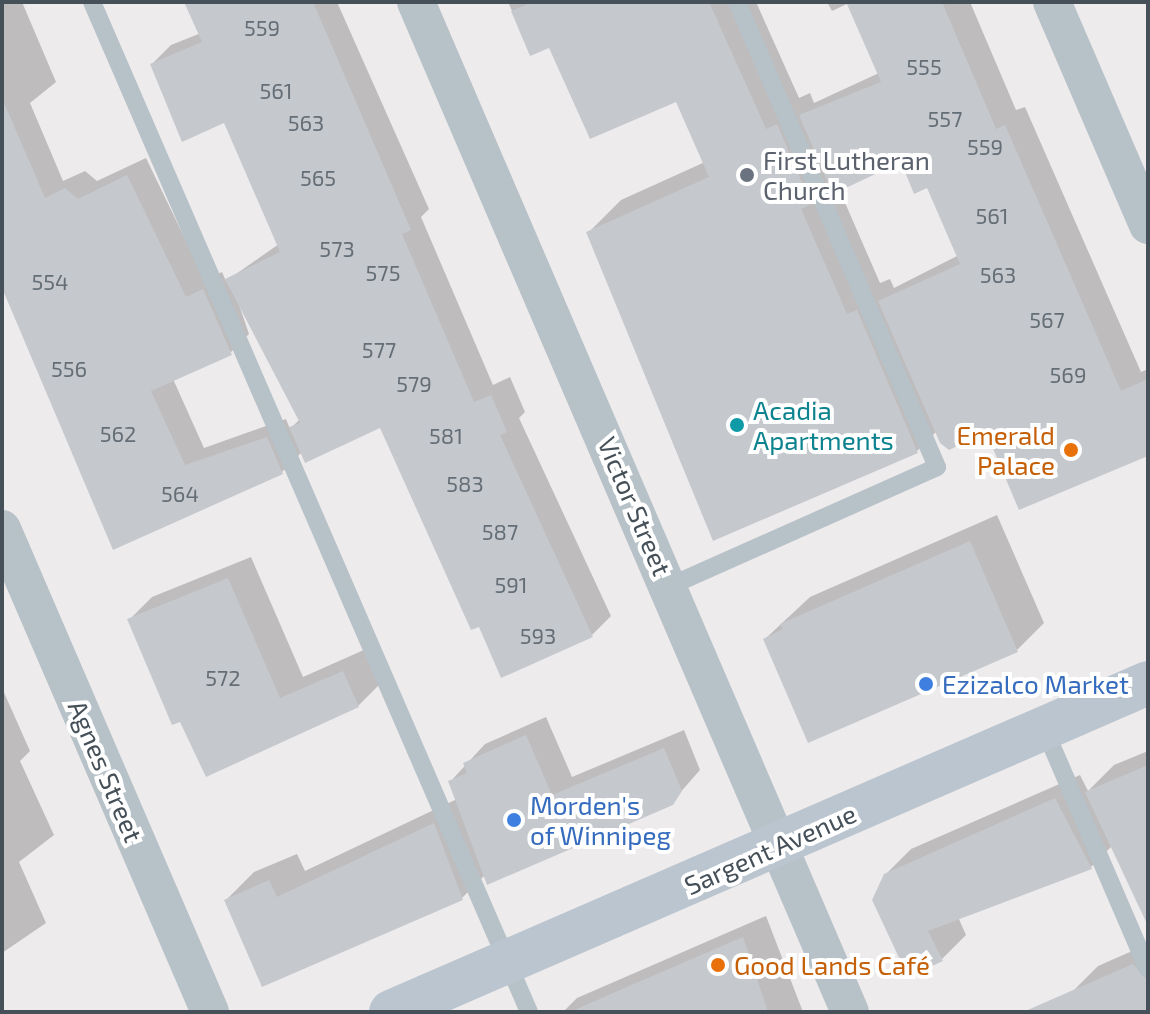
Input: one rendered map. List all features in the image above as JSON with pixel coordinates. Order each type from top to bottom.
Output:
[{"type":"main road","name":"Sargent Avenue","points":[[391,1012],[509,965],[1148,683]]},
{"type":"street","name":"Victor Street","points":[[416,2],[670,586],[850,1012]]},
{"type":"street","points":[[1052,2],[1148,225]]},
{"type":"street","name":"Agnes Street","points":[[2,529],[210,1012]]},
{"type":"lane","points":[[92,2],[529,1012]]},
{"type":"lane","points":[[670,586],[937,467],[737,2]]},
{"type":"lane","points":[[1044,728],[1148,969]]},
{"type":"building","points":[[184,2],[313,2],[411,230],[402,234],[474,402],[491,395],[507,432],[500,435],[593,637],[501,678],[479,627],[471,630],[380,428],[305,463],[289,427],[300,423],[225,279],[280,252],[224,123],[182,142],[150,64],[202,42]]},
{"type":"building","points":[[532,2],[709,2],[766,129],[777,124],[811,204],[801,209],[847,314],[857,310],[918,453],[713,541],[586,232],[709,177],[676,102],[590,139],[549,48],[530,56],[511,11]]},
{"type":"building","points":[[846,2],[942,2],[996,129],[1005,125],[1121,391],[1148,379],[1148,456],[1019,510],[986,432],[949,450],[940,443],[878,301],[960,264],[927,188],[914,194],[901,162],[833,194],[799,115],[881,82]]},
{"type":"building","points":[[2,98],[45,198],[65,188],[78,199],[127,175],[186,297],[203,289],[232,355],[151,391],[185,465],[267,437],[283,474],[113,550],[2,288]]},
{"type":"building","points":[[970,541],[1018,652],[808,743],[763,639],[783,629],[780,624]]},
{"type":"building","points":[[228,578],[280,698],[343,671],[359,707],[206,777],[180,722],[172,725],[127,619]]},
{"type":"building","points":[[526,735],[552,795],[664,748],[682,791],[673,805],[487,885],[448,781],[467,773],[463,763]]},
{"type":"building","points":[[1148,765],[1148,926],[1085,792]]},
{"type":"building","points":[[1055,798],[1092,869],[928,931],[943,961],[908,977],[872,900],[884,874]]},
{"type":"building","points":[[434,823],[463,900],[262,987],[224,900],[269,880],[277,897]]},
{"type":"building","points":[[743,937],[768,1012],[570,1012],[650,977]]},
{"type":"building","points":[[1133,964],[1148,981],[1148,1012],[1023,1012]]},
{"type":"place","name":"First Lutheran Church","points":[[747,175]]},
{"type":"place","name":"Acadia Apartments","points":[[737,425]]},
{"type":"place","name":"Emerald Palace","points":[[1071,450]]},
{"type":"place","name":"Ezizalco Market","points":[[926,684]]},
{"type":"place","name":"Morden's of Winnipeg","points":[[514,820]]},
{"type":"place","name":"Good Lands Café","points":[[718,965]]}]
